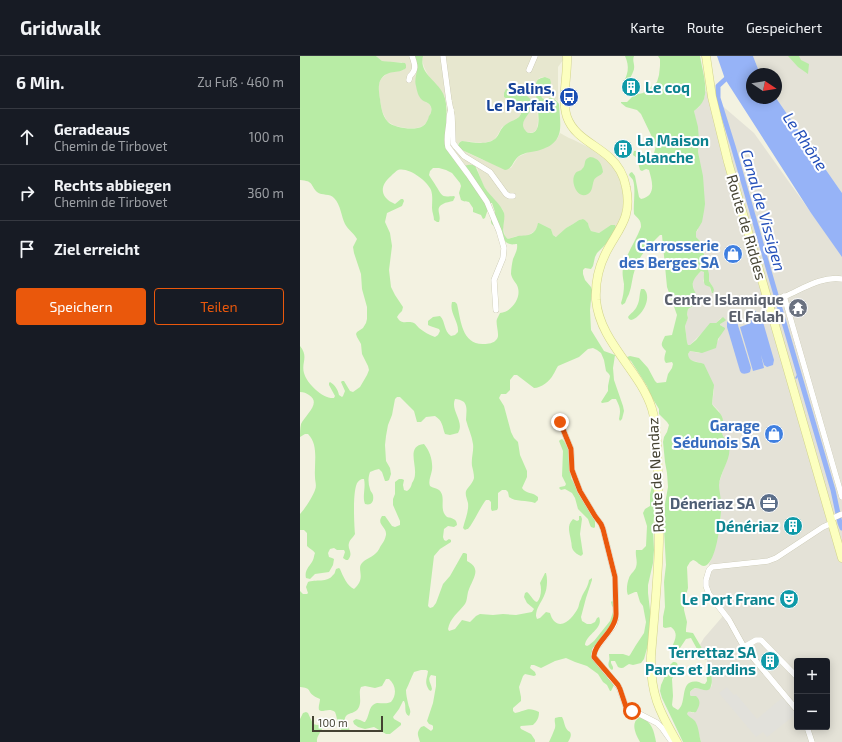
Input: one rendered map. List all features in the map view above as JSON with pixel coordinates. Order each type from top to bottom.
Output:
[{"type":"main road","name":"Route de Nendaz","points":[[567,56],[565,102],[569,121],[576,132],[608,155],[613,161],[623,176],[627,192],[627,211],[624,222],[608,248],[598,273],[596,300],[598,313],[603,326],[645,394],[650,404],[654,420],[657,447],[659,544],[651,656],[651,680],[661,713],[677,742]]},
{"type":"main road","name":"Route de Riddes","points":[[706,56],[712,97],[720,132],[833,520],[841,553]]},
{"type":"street","points":[[409,80],[415,68],[412,56]]},
{"type":"street","points":[[443,56],[453,122],[453,143],[468,159],[490,172],[506,194],[513,196]]},
{"type":"street","points":[[529,70],[535,56]]},
{"type":"street","points":[[451,110],[449,111],[447,138],[448,147],[487,202],[499,231],[504,248],[503,258],[494,280],[496,310]]},
{"type":"street","points":[[768,301],[824,279],[842,279]]},
{"type":"street","points":[[784,296],[842,497]]},
{"type":"street","points":[[560,422],[571,449],[572,470],[580,491],[603,529],[615,577],[616,621],[595,650],[594,657],[619,686],[626,707],[657,723],[672,742]]},
{"type":"street","points":[[794,703],[744,647],[729,620],[709,594],[706,586],[706,580],[712,567],[768,561],[776,558],[842,514]]},
{"type":"street","points":[[744,647],[756,640],[761,640],[794,674]]},
{"type":"street","points":[[808,730],[812,742]]},
{"type":"shaded area","points":[[376,56],[415,56],[418,66],[417,72],[421,99],[431,107],[431,112],[427,122],[423,126],[417,128],[406,128],[395,126],[387,121],[382,111],[379,84],[381,79],[389,72],[404,70],[402,62],[382,61]]},
{"type":"shaded area","points":[[423,56],[566,56],[558,67],[558,102],[557,100],[549,98],[542,98],[540,94],[550,79],[545,77],[539,78],[535,88],[537,97],[538,122],[537,129],[534,132],[529,133],[525,131],[522,126],[525,118],[531,111],[532,106],[507,99],[520,107],[521,114],[519,117],[502,127],[494,140],[484,143],[462,141],[458,144],[458,147],[483,160],[511,168],[518,157],[557,139],[560,133],[594,150],[609,161],[615,168],[620,180],[624,195],[622,217],[616,228],[609,227],[599,233],[591,231],[588,223],[583,219],[566,228],[557,237],[553,235],[551,229],[539,223],[535,231],[527,236],[517,236],[508,239],[505,237],[503,227],[503,210],[485,189],[477,168],[472,165],[460,167],[456,163],[449,145],[447,105],[445,97],[429,77],[422,60]]},
{"type":"shaded area","points":[[753,56],[842,56],[842,193],[780,104],[782,104],[782,68],[758,68]]},
{"type":"shaded area","points":[[705,91],[754,133],[842,256],[842,742],[701,742],[696,724],[688,717],[687,714],[688,712],[694,713],[696,696],[691,696],[690,692],[696,688],[708,690],[712,685],[709,668],[707,668],[707,657],[700,645],[704,638],[723,616],[707,593],[709,564],[721,518],[719,483],[726,462],[729,444],[721,431],[723,426],[719,411],[712,404],[714,390],[701,363],[688,358],[690,351],[699,353],[718,341],[723,327],[720,325],[721,318],[716,323],[712,323],[690,345],[688,345],[687,342],[685,325],[688,318],[688,309],[698,303],[698,299],[694,292],[693,280],[701,271],[704,272],[703,281],[710,287],[711,292],[713,287],[709,281],[707,264],[700,241],[696,237],[696,232],[698,230],[699,141],[694,111],[699,107],[705,96]]},
{"type":"shaded area","points":[[727,687],[734,695],[736,694],[757,719],[783,697],[794,711],[794,716],[767,737],[763,732],[756,737],[719,693]]},
{"type":"green space","points":[[300,56],[376,56],[382,61],[405,63],[406,68],[403,70],[386,74],[383,77],[379,83],[379,92],[382,111],[388,122],[395,126],[410,129],[419,128],[424,125],[427,122],[431,112],[430,104],[422,100],[417,92],[415,84],[417,65],[415,56],[423,56],[422,62],[425,71],[441,90],[445,98],[449,140],[456,162],[460,167],[470,165],[475,166],[485,188],[503,210],[503,230],[508,239],[533,233],[538,223],[551,229],[553,235],[556,237],[566,228],[583,219],[588,223],[591,231],[599,233],[611,225],[615,225],[616,228],[610,240],[597,253],[591,269],[585,268],[583,270],[583,274],[592,290],[590,310],[591,330],[604,351],[615,355],[613,368],[614,380],[623,406],[624,411],[622,419],[620,421],[619,419],[620,409],[616,399],[612,399],[608,402],[601,402],[608,391],[610,376],[606,371],[601,353],[593,348],[588,349],[579,357],[558,366],[550,380],[540,387],[534,388],[517,375],[514,375],[510,380],[510,390],[506,394],[501,394],[499,398],[504,406],[511,432],[518,442],[520,455],[527,471],[527,477],[522,488],[525,491],[536,495],[538,500],[535,503],[514,500],[509,497],[506,490],[502,490],[498,493],[497,510],[492,511],[491,502],[486,500],[470,527],[465,530],[463,528],[468,506],[466,491],[473,482],[474,478],[472,463],[473,444],[466,420],[466,408],[464,402],[455,399],[454,408],[459,420],[460,429],[458,433],[450,435],[445,434],[441,422],[435,416],[426,417],[421,422],[417,422],[414,411],[400,397],[397,397],[395,399],[392,415],[388,425],[385,445],[386,461],[390,468],[391,474],[389,480],[385,481],[382,472],[379,469],[370,472],[370,490],[373,495],[371,504],[365,504],[364,501],[364,479],[358,481],[354,496],[355,534],[349,543],[350,557],[348,560],[343,558],[345,552],[344,550],[337,550],[334,548],[330,549],[328,553],[329,557],[334,559],[333,565],[329,572],[315,574],[310,579],[306,578],[307,570],[315,553],[307,546],[307,533],[304,530],[300,530],[300,514],[313,496],[316,488],[315,449],[314,443],[308,434],[300,437],[300,429],[303,420],[314,402],[313,398],[309,395],[300,392],[300,346],[304,353],[303,369],[308,382],[320,393],[330,398],[334,398],[335,396],[329,385],[330,382],[335,386],[339,395],[342,397],[345,391],[341,382],[342,381],[344,381],[350,391],[353,392],[360,387],[369,370],[362,354],[361,344],[356,334],[363,328],[367,319],[367,307],[362,289],[361,274],[353,247],[357,239],[345,224],[338,204],[334,198],[332,196],[317,192],[310,182],[300,180]],"holes":[[[433,168],[439,168],[452,173],[460,183],[461,186],[459,193],[461,200],[469,202],[473,208],[473,212],[481,215],[483,219],[485,218],[490,203],[492,203],[495,212],[491,220],[492,224],[499,228],[506,242],[517,244],[511,274],[519,292],[517,300],[511,308],[500,313],[497,319],[498,336],[495,341],[491,343],[484,344],[471,341],[464,331],[457,304],[455,302],[452,302],[451,306],[458,328],[458,332],[455,335],[451,336],[448,334],[440,316],[433,317],[428,321],[428,325],[439,329],[440,331],[435,337],[423,331],[416,324],[411,322],[403,322],[397,317],[402,311],[403,307],[391,287],[389,270],[392,246],[390,233],[385,222],[387,213],[402,206],[404,201],[401,199],[395,204],[386,198],[383,192],[384,184],[398,170],[407,171],[422,179],[431,190],[434,220],[439,222],[440,206],[444,203],[453,201],[455,197],[443,196],[429,175]]]},
{"type":"green space","points":[[625,56],[634,56],[634,67],[625,87],[622,87],[628,71]]},
{"type":"green space","points":[[658,56],[700,56],[705,83],[704,99],[700,106],[694,111],[698,127],[698,152],[703,176],[705,204],[702,222],[696,232],[696,237],[700,241],[709,274],[709,281],[714,290],[712,293],[710,287],[705,285],[704,272],[701,271],[693,283],[699,301],[688,309],[687,314],[688,318],[685,326],[688,345],[696,340],[710,323],[716,323],[723,317],[726,320],[720,324],[725,329],[718,339],[716,348],[702,353],[690,351],[688,354],[690,359],[704,364],[714,385],[712,404],[723,418],[722,432],[729,444],[729,455],[721,475],[719,485],[721,517],[715,549],[709,563],[704,566],[693,560],[687,567],[688,588],[684,603],[687,622],[686,632],[693,633],[707,657],[705,660],[702,658],[691,638],[686,639],[678,651],[673,650],[672,647],[676,634],[671,627],[663,627],[666,565],[664,530],[665,504],[668,487],[663,442],[669,425],[659,414],[659,409],[647,386],[627,357],[630,356],[639,358],[648,368],[657,383],[666,382],[673,364],[672,362],[665,362],[664,357],[666,351],[662,346],[662,343],[665,336],[672,335],[677,315],[667,287],[662,235],[660,235],[649,246],[639,259],[634,272],[629,294],[625,303],[622,305],[621,303],[624,289],[623,268],[626,258],[641,227],[640,221],[634,214],[634,188],[633,180],[629,175],[630,173],[632,172],[635,176],[639,197],[641,199],[649,195],[652,188],[649,170],[640,170],[637,158],[633,155],[634,151],[636,151],[645,157],[650,156],[654,153],[656,146],[641,114],[637,110],[626,107],[621,102],[627,102],[634,95],[643,93],[657,82],[660,66],[660,59]]},
{"type":"green space","points":[[788,56],[799,56],[801,60],[809,64],[808,74],[798,67]]},
{"type":"green space","points":[[545,77],[550,79],[551,83],[542,90],[542,98],[553,98],[559,104],[560,126],[558,137],[548,147],[519,156],[510,168],[505,170],[458,147],[459,143],[462,141],[480,143],[489,142],[497,137],[505,125],[519,117],[521,114],[520,107],[504,97],[506,89],[520,92],[530,99],[532,108],[523,125],[527,132],[530,133],[535,131],[538,126],[539,119],[536,86],[538,80]]},
{"type":"green space","points":[[590,157],[600,162],[603,172],[594,180],[590,193],[584,195],[578,192],[573,181],[576,173],[581,170],[586,160]]},
{"type":"green space","points":[[641,289],[644,289],[647,297],[645,307],[639,316],[631,320],[628,317],[638,304]]},
{"type":"green space","points":[[562,439],[569,451],[571,478],[595,521],[594,528],[591,527],[588,519],[578,509],[572,493],[565,489],[561,490],[559,488],[565,486],[566,484],[562,476],[563,451],[559,441]]},
{"type":"green space","points":[[424,444],[431,456],[432,463],[429,484],[441,493],[444,514],[455,520],[457,523],[454,527],[448,526],[444,529],[444,540],[446,541],[449,539],[451,542],[440,549],[434,556],[428,606],[430,608],[433,607],[436,603],[443,584],[450,576],[463,553],[467,554],[467,561],[472,564],[475,571],[474,579],[468,592],[466,603],[451,622],[448,629],[449,631],[455,629],[462,620],[470,622],[480,614],[516,615],[532,612],[534,609],[527,603],[524,597],[525,593],[527,592],[537,602],[541,593],[540,583],[545,573],[547,579],[546,588],[536,616],[537,619],[546,612],[550,613],[554,621],[561,624],[568,621],[576,611],[589,580],[592,578],[581,617],[582,621],[587,624],[595,622],[599,617],[600,621],[597,628],[586,641],[585,645],[587,646],[594,641],[610,621],[613,612],[611,602],[612,601],[615,603],[614,622],[592,652],[614,685],[611,691],[598,674],[587,666],[566,658],[555,661],[541,668],[531,665],[530,668],[536,675],[525,674],[523,676],[519,687],[521,701],[513,708],[513,711],[515,713],[532,709],[539,712],[538,719],[533,725],[520,727],[531,734],[535,742],[420,742],[418,733],[421,727],[424,726],[431,731],[433,729],[433,726],[427,721],[433,703],[436,676],[431,675],[429,680],[432,689],[431,691],[427,685],[426,680],[428,671],[426,670],[414,672],[406,690],[410,714],[409,716],[407,715],[405,703],[403,701],[393,717],[401,723],[401,725],[390,734],[386,734],[374,727],[365,729],[358,727],[353,721],[356,719],[365,722],[374,704],[391,702],[395,690],[389,679],[386,679],[382,686],[375,688],[365,686],[361,687],[358,709],[347,715],[345,718],[345,722],[350,731],[346,732],[339,726],[335,712],[330,710],[319,710],[320,699],[314,696],[308,689],[300,687],[300,591],[303,594],[307,594],[306,587],[308,582],[328,579],[334,574],[336,569],[339,568],[349,586],[354,589],[358,585],[361,578],[360,565],[377,552],[385,538],[386,532],[380,522],[382,516],[385,516],[392,526],[395,527],[400,525],[400,521],[393,505],[395,482],[402,479],[404,480],[404,490],[407,491],[410,489],[415,475],[414,451],[419,445]]},
{"type":"green space","points":[[653,485],[655,509],[653,528],[654,550],[653,563],[648,585],[651,619],[649,641],[644,659],[641,663],[633,665],[629,664],[621,668],[618,667],[615,661],[611,661],[613,667],[612,670],[608,664],[609,654],[623,654],[629,656],[644,633],[646,622],[643,606],[637,592],[628,595],[627,587],[637,563],[636,550],[642,550],[646,546],[647,526],[643,513],[645,509],[650,506],[650,494]]},
{"type":"green space","points":[[579,516],[581,516],[582,519],[580,534],[583,554],[581,556],[572,549],[569,530],[573,519],[577,521],[579,520]]},
{"type":"green space","points":[[673,662],[677,663],[678,666],[672,679],[672,705],[678,710],[683,702],[684,692],[688,684],[692,682],[699,682],[705,684],[707,681],[706,669],[707,668],[710,670],[712,684],[710,689],[706,690],[695,688],[690,692],[691,696],[696,696],[698,698],[699,704],[696,712],[688,712],[687,714],[696,723],[701,742],[683,742],[662,698],[660,691],[661,685],[670,665]]},
{"type":"green space","points":[[303,713],[308,713],[313,724],[323,725],[317,742],[300,742],[300,719]]},
{"type":"green space","points":[[562,717],[568,731],[570,732],[570,738],[568,742],[549,742],[555,728],[555,718]]},
{"type":"green space","points":[[641,717],[650,724],[656,742],[640,742],[635,732],[634,725],[637,719]]},
{"type":"water","points":[[717,56],[753,56],[758,68],[746,68],[746,104],[780,104],[842,193],[842,257],[811,213],[725,79]]},
{"type":"water","points":[[755,311],[761,315],[774,360],[773,365],[767,367],[764,365],[761,355],[764,368],[753,371],[740,327],[751,323],[750,315]]},
{"type":"water","points":[[730,319],[737,322],[751,368],[750,372],[743,374],[740,371],[727,327],[727,322]]},
{"type":"waterway","name":"Canal de Vissigen","points":[[730,75],[718,86],[718,98],[833,490],[842,528]]},
{"type":"waterway","name":"Canal de Vissigen","points":[[796,378],[799,373]]},
{"type":"place","name":"Le coq","points":[[631,87]]},
{"type":"place","name":"Salins, Le Parfait","points":[[569,97]]},
{"type":"place","name":"La Maison blanche","points":[[623,149]]},
{"type":"place","name":"Carrosserie des Berges SA","points":[[733,254]]},
{"type":"place","name":"Centre Islamique El Falah","points":[[798,308]]},
{"type":"place","name":"Garage Sédunois SA","points":[[774,434]]},
{"type":"place","name":"Déneriaz SA","points":[[769,503]]},
{"type":"place","name":"Dénériaz","points":[[793,526]]},
{"type":"place","name":"Le Port Franc","points":[[789,599]]},
{"type":"place","name":"Terrettaz SA Parcs et Jardins","points":[[770,661]]},
{"type":"route","points":[[560,422],[571,449],[572,470],[580,491],[603,529],[615,577],[616,621],[595,650],[594,657],[618,685],[626,707],[632,711]]},
{"type":"water label","name":"Le Rhône","points":[[806,141]]}]
